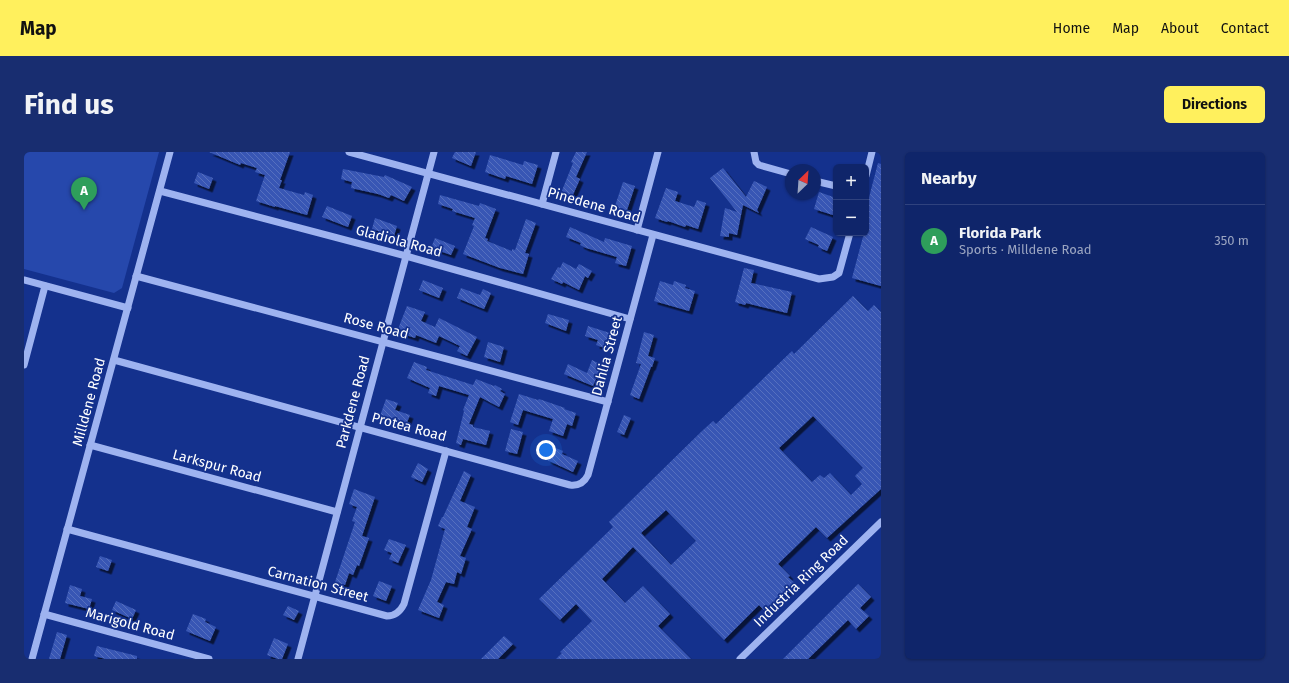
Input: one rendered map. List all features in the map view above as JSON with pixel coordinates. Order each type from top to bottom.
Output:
[{"type":"street","name":"Milldene Road","points":[[32,659],[170,152]]},
{"type":"street","name":"Pinedene Road","points":[[348,152],[820,279],[833,278],[838,273],[849,236]]},
{"type":"street","name":"Parkdene Road","points":[[298,659],[434,152]]},
{"type":"street","points":[[542,204],[556,152]]},
{"type":"street","points":[[637,230],[658,152]]},
{"type":"street","points":[[754,152],[756,162],[759,165],[785,172]]},
{"type":"street","points":[[869,164],[872,152]]},
{"type":"street","points":[[821,182],[833,185]]},
{"type":"street","name":"Gladiola Road","points":[[160,191],[406,256],[630,319]]},
{"type":"street","name":"Dahlia Street","points":[[582,483],[588,476],[653,235]]},
{"type":"street","name":"Rose Road","points":[[136,276],[608,402]]},
{"type":"street","points":[[24,280],[128,308]]},
{"type":"street","points":[[24,366],[45,286]]},
{"type":"street","name":"Protea Road","points":[[114,360],[570,485],[582,483]]},
{"type":"street","name":"Larkspur Road","points":[[90,445],[337,512]]},
{"type":"street","name":"Carnation Street","points":[[67,529],[314,597],[392,616],[400,611],[404,604],[446,451]]},
{"type":"street","name":"Industria Ring Road","points":[[740,659],[881,522]]},
{"type":"street","name":"Marigold Road","points":[[44,614],[209,659]]},
{"type":"shaded area","points":[[24,152],[159,152],[122,288],[114,293],[24,269]]},
{"type":"building","points":[[209,152],[290,152],[280,180],[282,180],[279,188],[304,195],[305,192],[313,195],[307,215],[256,201],[265,175],[255,172],[257,168],[241,163],[240,165]]},
{"type":"building","points":[[455,152],[476,152],[471,166],[452,158]]},
{"type":"building","points":[[576,152],[587,152],[576,177],[580,179],[572,197],[561,193],[573,163],[571,162]]},
{"type":"building","points":[[490,155],[523,165],[524,161],[538,165],[532,184],[506,176],[505,179],[485,172]]},
{"type":"building","points":[[878,163],[881,164],[881,286],[852,278],[863,236],[869,236],[869,198]]},
{"type":"building","points":[[723,168],[746,197],[754,181],[767,187],[757,210],[759,213],[743,205],[737,235],[729,233],[729,237],[720,236],[725,208],[737,212],[710,178]]},
{"type":"building","points":[[343,169],[384,177],[385,175],[412,187],[404,201],[391,195],[389,198],[351,188],[352,182],[341,179]]},
{"type":"building","points":[[198,172],[213,178],[209,189],[194,183]]},
{"type":"building","points":[[623,182],[635,186],[625,216],[613,212]]},
{"type":"building","points":[[666,188],[678,192],[675,201],[694,207],[697,200],[706,203],[698,229],[686,225],[685,227],[655,218]]},
{"type":"building","points":[[821,193],[833,197],[833,215],[814,209],[817,200],[821,200]]},
{"type":"building","points":[[440,195],[479,206],[480,203],[496,209],[485,238],[488,239],[487,241],[512,251],[512,249],[515,250],[526,219],[536,223],[525,253],[529,254],[523,274],[500,268],[463,254],[474,226],[472,225],[475,218],[452,211],[453,209],[438,204]]},
{"type":"building","points":[[327,206],[352,216],[348,227],[322,217]]},
{"type":"building","points":[[375,218],[397,226],[394,236],[372,229]]},
{"type":"building","points":[[570,227],[604,242],[605,238],[632,246],[626,266],[615,263],[617,257],[586,248],[580,245],[581,243],[566,237]]},
{"type":"building","points":[[811,227],[833,237],[827,251],[818,247],[819,245],[805,239]]},
{"type":"building","points":[[435,238],[455,246],[451,255],[431,248]]},
{"type":"building","points":[[563,262],[576,269],[579,264],[592,271],[588,278],[585,276],[579,290],[563,282],[562,284],[551,279],[558,267],[560,268]]},
{"type":"building","points":[[744,268],[754,270],[751,283],[792,292],[787,313],[746,303],[745,305],[735,302]]},
{"type":"building","points":[[423,280],[443,288],[439,298],[419,290]]},
{"type":"building","points":[[660,281],[673,285],[674,281],[686,285],[685,288],[695,291],[689,311],[654,301]]},
{"type":"building","points":[[461,288],[480,295],[483,289],[491,293],[484,309],[457,298]]},
{"type":"building","points":[[853,296],[868,311],[874,305],[881,312],[881,489],[827,538],[816,527],[778,564],[790,576],[788,577],[796,584],[767,613],[759,605],[724,640],[633,547],[602,579],[625,603],[643,586],[670,614],[658,626],[691,659],[556,659],[562,653],[560,652],[592,621],[576,604],[560,620],[539,599],[613,527],[609,522],[702,431],[713,421],[716,424],[792,351],[794,354]],"holes":[[[813,416],[863,468],[855,476],[862,484],[851,495],[830,473],[824,478],[820,475],[812,482],[779,448]],[[666,510],[696,541],[671,565],[641,533]]]},
{"type":"building","points":[[407,306],[425,312],[421,321],[435,327],[439,318],[477,337],[467,356],[457,351],[460,346],[439,336],[436,343],[416,335],[415,338],[403,334],[404,331],[398,329]]},
{"type":"building","points":[[548,314],[569,320],[566,331],[545,323]]},
{"type":"building","points":[[588,326],[613,334],[607,349],[596,345],[598,340],[585,336]]},
{"type":"building","points":[[644,332],[654,335],[648,356],[655,358],[639,399],[630,395],[641,364],[636,363]]},
{"type":"building","points":[[488,342],[504,347],[500,362],[484,357]]},
{"type":"building","points":[[592,360],[602,365],[593,386],[564,374],[568,364],[587,373]]},
{"type":"building","points":[[414,362],[427,367],[426,370],[473,385],[476,379],[494,386],[495,385],[502,389],[500,391],[505,394],[499,407],[480,397],[469,424],[473,425],[473,427],[490,431],[486,445],[463,439],[461,445],[456,443],[463,410],[469,395],[439,386],[436,396],[428,393],[430,388],[407,378]]},
{"type":"building","points":[[519,394],[538,400],[539,399],[576,413],[572,426],[567,424],[563,436],[549,431],[553,419],[523,410],[518,425],[510,422]]},
{"type":"building","points":[[386,399],[398,403],[395,410],[410,415],[406,425],[380,416]]},
{"type":"building","points":[[624,415],[631,418],[624,435],[617,432]]},
{"type":"building","points":[[511,429],[523,432],[517,454],[505,451]]},
{"type":"building","points":[[553,447],[563,451],[562,454],[578,461],[573,472],[547,460]]},
{"type":"building","points":[[418,463],[428,469],[422,482],[411,477]]},
{"type":"building","points":[[464,471],[471,475],[460,501],[475,507],[467,527],[472,529],[460,556],[466,558],[461,574],[457,572],[454,584],[446,582],[437,602],[444,605],[439,618],[418,610],[431,580],[445,529],[438,526]]},
{"type":"building","points":[[354,489],[375,497],[362,536],[369,538],[359,566],[357,565],[353,575],[349,573],[345,585],[335,582],[355,522],[352,521],[357,507],[349,504]]},
{"type":"building","points":[[389,539],[406,545],[398,563],[389,559],[392,553],[384,550]]},
{"type":"building","points":[[100,556],[112,560],[108,571],[96,567]]},
{"type":"building","points":[[379,581],[392,586],[386,601],[373,596]]},
{"type":"building","points":[[858,584],[871,597],[860,608],[869,616],[856,629],[848,620],[808,659],[783,659]]},
{"type":"building","points":[[70,585],[82,589],[80,596],[92,599],[89,609],[65,603]]},
{"type":"building","points":[[116,601],[136,610],[132,619],[112,610]]},
{"type":"building","points":[[288,606],[299,611],[294,620],[283,615]]},
{"type":"building","points":[[193,614],[206,619],[205,622],[216,627],[210,641],[186,631]]},
{"type":"building","points":[[57,632],[67,635],[60,659],[49,659]]},
{"type":"building","points":[[504,636],[513,644],[498,659],[481,659]]},
{"type":"building","points":[[274,638],[288,644],[282,659],[267,655]]},
{"type":"building","points":[[97,646],[137,656],[137,659],[106,659],[94,656]]},
{"type":"place","name":"Florida Park","points":[[84,210]]}]
